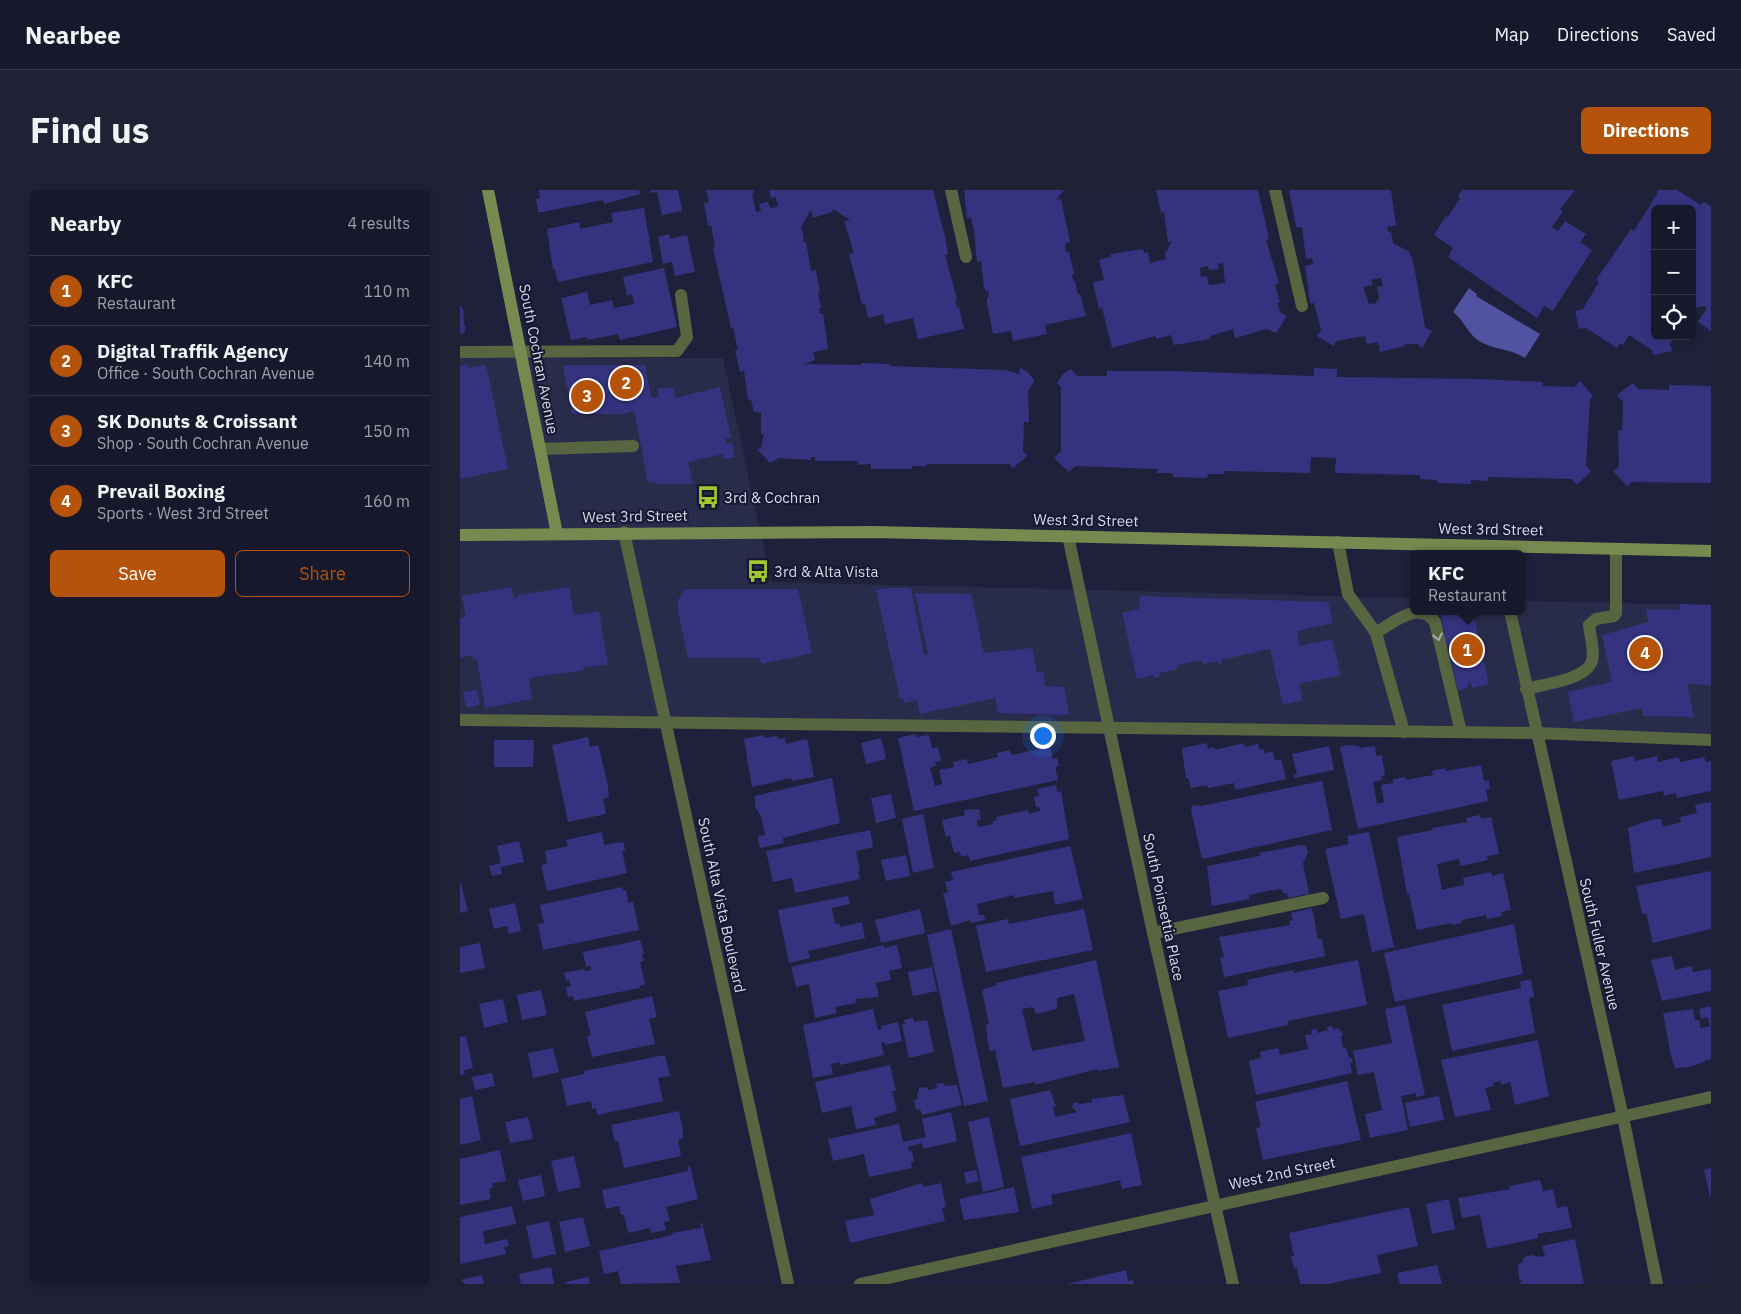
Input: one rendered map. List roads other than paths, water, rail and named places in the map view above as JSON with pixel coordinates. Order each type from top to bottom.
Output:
[{"type":"main road","name":"South Cochran Avenue","points":[[488,190],[558,534]]},
{"type":"main road","name":"West 3rd Street","points":[[460,534],[873,532],[1338,542],[1497,550],[1616,549],[1711,551]]},
{"type":"street","points":[[952,190],[966,257]]},
{"type":"street","points":[[1275,190],[1302,306]]},
{"type":"street","points":[[460,352],[677,351],[688,337],[681,295]]},
{"type":"street","points":[[541,449],[633,446]]},
{"type":"street","name":"South Alta Vista Boulevard","points":[[624,532],[788,1284]]},
{"type":"street","name":"South Poinsettia Place","points":[[1068,536],[1153,933],[1233,1284]]},
{"type":"street","points":[[1338,542],[1348,594],[1376,633],[1404,732]]},
{"type":"street","points":[[1526,689],[1579,676],[1588,669],[1593,659],[1589,625],[1596,619],[1614,616],[1616,613],[1616,549]]},
{"type":"street","points":[[1376,633],[1410,615]]},
{"type":"street","points":[[1427,615],[1435,622],[1462,732]]},
{"type":"street","name":"South Fuller Avenue","points":[[1511,615],[1623,1117],[1657,1284]]},
{"type":"street","points":[[460,720],[1536,733],[1711,740]]},
{"type":"street","points":[[1153,933],[1324,898]]},
{"type":"street","name":"West 2nd Street","points":[[860,1284],[1216,1204],[1711,1097]]},
{"type":"place","name":"Digital Traffik Agency","points":[[626,383]]},
{"type":"place","name":"SK Donuts & Croissant","points":[[587,396]]},
{"type":"place","name":"3rd & Cochran","points":[[708,497]]},
{"type":"place","name":"3rd & Alta Vista","points":[[758,571]]},
{"type":"place","name":"KFC","points":[[1467,650]]},
{"type":"place","name":"Prevail Boxing","points":[[1645,653]]}]
